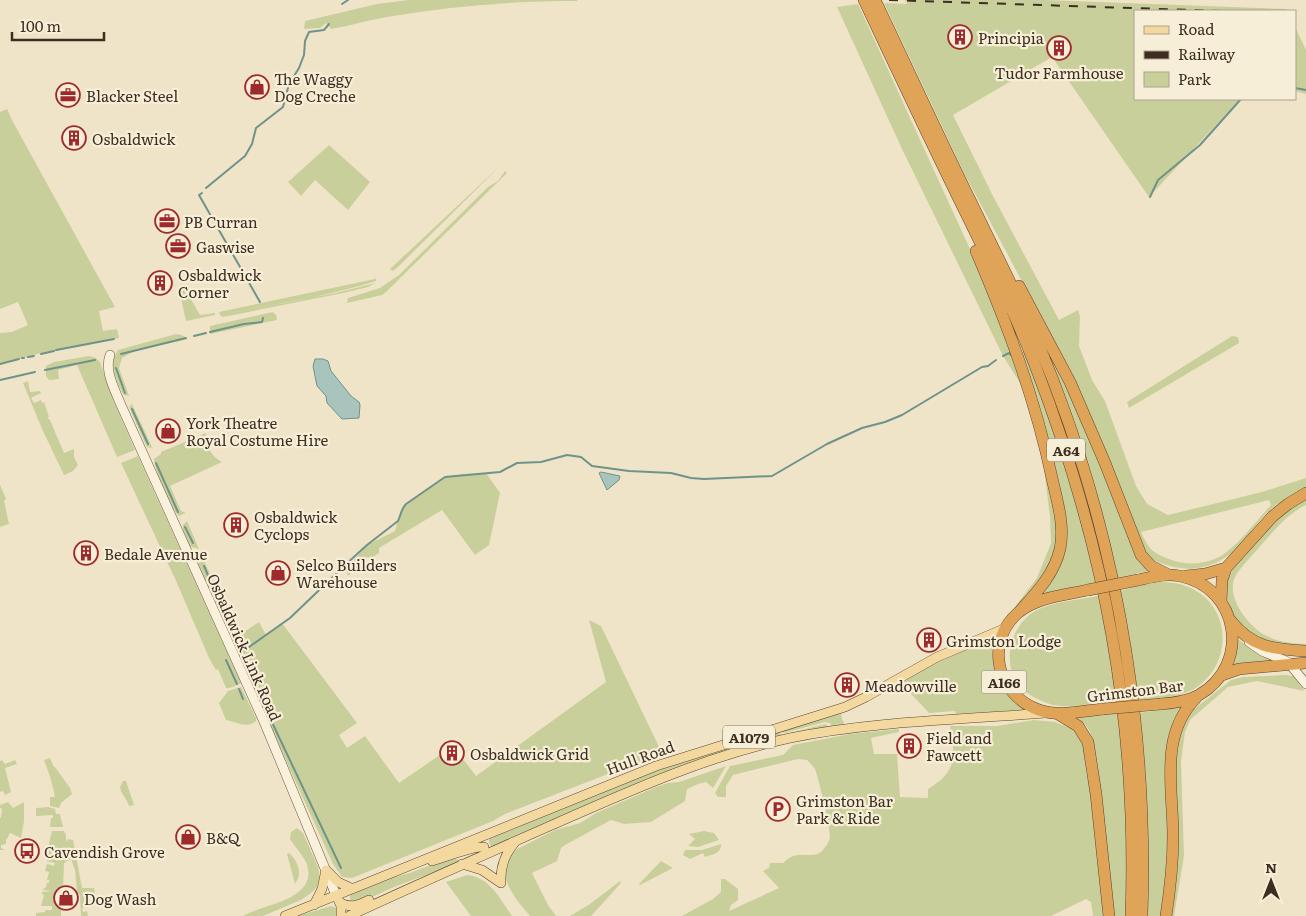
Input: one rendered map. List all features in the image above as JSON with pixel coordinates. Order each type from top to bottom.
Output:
[{"type":"highway","name":"A64","points":[[864,0],[878,18],[1000,261],[1044,358],[1071,428],[1090,490],[1110,566],[1127,654],[1136,723],[1142,827],[1142,916]]},
{"type":"highway","name":"A64","points":[[875,0],[878,18],[1034,362],[1061,435],[1091,532],[1110,620],[1125,723],[1130,778],[1132,842],[1131,916]]},
{"type":"highway","points":[[960,202],[972,241],[1008,326],[1030,392],[1047,454],[1060,515],[1060,549],[1052,570],[1047,580],[1019,612]]},
{"type":"highway","points":[[1000,261],[1017,282],[1070,382],[1105,463],[1141,555],[1150,566],[1169,575]]},
{"type":"highway","points":[[1226,568],[1273,516],[1306,493]]},
{"type":"highway","name":"A166","points":[[1181,576],[1205,574],[1226,568]]},
{"type":"highway","name":"A166","points":[[1221,602],[1222,580],[1226,568]]},
{"type":"highway","name":"Grimston Bar","points":[[1169,575],[1181,576],[1202,584],[1213,592],[1221,602],[1228,618],[1233,643],[1229,661],[1222,676],[1198,696],[1162,704],[1052,713],[1032,707],[1016,697],[1004,681],[999,653],[1000,641],[1006,628],[1019,612],[1040,601],[1169,575]]},
{"type":"highway","points":[[1228,618],[1243,634],[1266,647],[1306,651]]},
{"type":"highway","points":[[1222,676],[1244,668],[1306,663]]},
{"type":"highway","points":[[1166,916],[1173,838],[1171,743],[1183,714],[1198,696]]},
{"type":"highway","points":[[1052,713],[1072,721],[1078,726],[1088,742],[1096,794],[1109,916]]},
{"type":"main road","name":"Hull Road","points":[[285,916],[314,904],[339,906],[351,888],[656,766],[845,707],[937,657],[1006,628]]},
{"type":"main road","name":"Hull Road","points":[[349,916],[462,864],[486,850],[516,841],[608,799],[718,758],[789,739],[853,727],[1052,713]]},
{"type":"main road","points":[[486,833],[482,838],[486,850]]},
{"type":"main road","points":[[462,864],[482,870],[501,883],[503,861],[516,841]]},
{"type":"main road","points":[[408,866],[449,856],[477,846],[486,850]]},
{"type":"main road","points":[[326,870],[338,882],[351,888],[346,900],[353,906]]},
{"type":"main road","points":[[326,870],[322,889],[314,904],[353,906],[412,882],[425,881]]},
{"type":"street","name":"Osbaldwick Link Road","points":[[110,356],[107,362],[108,371],[121,405],[264,724],[326,870],[339,906]]},
{"type":"street","points":[[1243,634],[1258,649],[1284,659],[1292,665],[1306,684]]},
{"type":"green space","points":[[408,0],[577,1],[505,3],[458,7],[387,17],[331,29],[326,23],[320,28],[304,29],[305,21],[377,4]]},
{"type":"green space","points":[[905,0],[1045,0],[1286,9],[1134,10],[1134,100],[1239,100],[1149,197],[1052,57],[953,115],[993,196],[1059,320],[1078,310],[1080,316],[1079,346],[1092,380],[1105,401],[1136,486],[1147,504],[1168,515],[1262,492],[1306,478],[1306,488],[1270,510],[1239,546],[1218,562],[1207,566],[1183,568],[1159,563],[1147,557],[1064,360],[963,171],[884,3],[907,4]],"holes":[[[1269,500],[1271,505],[1246,533],[1219,557],[1202,563],[1185,563],[1168,559],[1153,551],[1141,532]]]},
{"type":"green space","points":[[858,4],[980,271],[1016,361],[1022,386],[1003,356],[902,149],[837,7]]},
{"type":"green space","points":[[1296,29],[1306,50],[1306,94],[1296,91]]},
{"type":"green space","points":[[7,109],[115,307],[99,311],[103,331],[117,329],[119,338],[37,354],[0,364],[0,333],[12,332],[28,325],[18,302],[0,309],[0,112]]},
{"type":"green space","points":[[329,145],[370,182],[348,210],[315,180],[301,196],[288,182]]},
{"type":"green space","points":[[501,165],[399,266],[393,271],[390,269]]},
{"type":"green space","points":[[505,171],[507,173],[386,292],[382,295],[347,303],[348,298],[380,288],[399,275],[488,187],[498,181]]},
{"type":"green space","points":[[376,277],[376,281],[318,296],[220,315],[219,312],[375,279]]},
{"type":"green space","points":[[375,283],[368,287],[343,293],[223,317],[220,315],[336,293]]},
{"type":"green space","points":[[182,284],[200,315],[215,313],[215,315],[186,321],[179,289]]},
{"type":"green space","points":[[273,312],[277,320],[210,334],[210,326]]},
{"type":"green space","points":[[1040,332],[1059,368],[1149,571],[1117,578]]},
{"type":"green space","points":[[176,334],[188,339],[134,351],[122,358],[119,368],[129,396],[124,395],[118,384],[113,367],[113,361],[118,350]]},
{"type":"green space","points":[[1232,336],[1238,337],[1239,343],[1129,408],[1127,402]]},
{"type":"green space","points":[[1024,349],[1058,437],[1098,582],[1043,594],[1051,580],[1065,540],[1021,354]]},
{"type":"green space","points":[[89,356],[96,358],[100,362],[114,402],[135,450],[117,457],[77,365],[58,370],[59,379],[49,380],[46,376],[46,366],[54,362]]},
{"type":"green space","points":[[28,381],[30,392],[40,391],[41,393],[31,398],[34,403],[41,400],[42,403],[44,402],[49,417],[47,418],[50,420],[64,453],[74,449],[74,457],[78,465],[73,471],[64,475],[23,383]]},
{"type":"green space","points":[[132,404],[152,448],[147,447],[145,443],[129,407]]},
{"type":"green space","points":[[1032,416],[1056,509],[1057,544],[1052,561],[1035,589],[1011,612],[1037,578],[1051,543],[1044,468]]},
{"type":"green space","points":[[206,433],[210,450],[222,462],[170,486],[181,511],[186,513],[179,516],[164,489],[154,459],[161,452]]},
{"type":"green space","points":[[138,456],[241,683],[233,687],[226,688],[218,669],[216,670],[209,658],[177,583],[121,463]]},
{"type":"green space","points":[[486,473],[500,493],[489,545],[475,555],[442,510],[379,548],[379,553],[372,558],[367,557],[348,576],[346,569],[367,545],[395,531],[406,504],[446,477]]},
{"type":"green space","points":[[0,485],[6,499],[4,501],[9,524],[0,527]]},
{"type":"green space","points":[[1306,497],[1306,505],[1288,517],[1272,532],[1239,571],[1233,583],[1235,600],[1245,617],[1258,631],[1285,642],[1306,644],[1306,648],[1268,646],[1235,622],[1224,597],[1228,578],[1234,567],[1278,516]]},
{"type":"green space","points":[[187,521],[199,549],[189,546],[183,531],[183,525]]},
{"type":"green space","points":[[203,558],[228,616],[224,616],[219,612],[197,565]]},
{"type":"green space","points":[[1154,582],[1180,584],[1202,595],[1212,605],[1219,618],[1222,631],[1222,646],[1219,660],[1212,673],[1194,689],[1179,695],[1139,700],[1120,591]]},
{"type":"green space","points":[[1101,595],[1119,701],[1083,706],[1064,706],[1047,703],[1029,694],[1016,681],[1010,660],[1013,637],[1019,627],[1026,618],[1043,607]]},
{"type":"green space","points":[[589,620],[601,626],[662,753],[505,814],[493,821],[352,878],[342,877],[333,864],[228,633],[232,625],[238,636],[259,622],[266,635],[282,623],[357,723],[339,735],[347,748],[365,736],[399,783],[453,746],[476,776],[606,682]]},
{"type":"green space","points":[[999,638],[997,668],[1026,707],[1026,710],[956,714],[955,711],[929,713],[900,682],[948,657]]},
{"type":"green space","points":[[1237,639],[1256,651],[1280,660],[1231,666]]},
{"type":"green space","points":[[1293,676],[1304,691],[1257,681],[1228,687],[1190,720],[1185,732],[1181,761],[1184,856],[1174,916],[1170,916],[1174,756],[1176,741],[1188,714],[1231,680],[1243,677]]},
{"type":"green space","points":[[241,687],[256,718],[256,721],[253,723],[241,724],[226,720],[219,703],[228,691]]},
{"type":"green space","points":[[1183,707],[1172,726],[1169,849],[1163,916],[1145,916],[1139,713]]},
{"type":"green space","points":[[841,712],[845,725],[832,727],[830,723],[825,722],[784,733],[782,731]]},
{"type":"green space","points":[[1104,712],[1120,715],[1128,814],[1126,916],[1112,916],[1093,740],[1087,727],[1075,717]]},
{"type":"green space","points":[[1034,720],[1055,722],[1070,728],[1072,727],[1084,746],[1087,777],[1094,790],[1106,916],[1093,916],[1091,902],[1086,899],[1051,916],[682,916],[713,899],[721,892],[721,879],[725,879],[738,889],[738,900],[731,905],[729,911],[779,888],[763,871],[769,868],[770,863],[783,863],[789,858],[799,855],[818,854],[830,838],[817,774],[807,760],[798,759],[733,775],[726,786],[726,797],[718,797],[715,793],[730,766],[783,755],[793,745],[850,734],[899,729],[899,732],[871,738],[874,754],[897,754],[900,797],[928,798],[928,789],[945,776],[952,762],[953,746],[950,726],[997,726]]},
{"type":"green space","points":[[825,724],[829,727],[734,750],[678,767],[492,847],[489,843],[489,838],[644,774],[779,732],[782,735]]},
{"type":"green space","points":[[50,758],[72,794],[61,803],[59,808],[50,806],[50,797],[55,797],[44,760]]},
{"type":"green space","points":[[2,760],[5,764],[15,760],[17,764],[5,768],[11,792],[5,795],[3,791],[0,792],[0,761]]},
{"type":"green space","points":[[726,766],[713,788],[706,782],[687,789],[685,801],[651,822],[624,824],[611,820],[565,845],[561,848],[557,861],[532,873],[548,905],[556,916],[530,916],[510,890],[505,871],[511,852],[555,830],[580,823],[596,813],[656,787],[679,782]]},
{"type":"green space","points":[[123,781],[126,781],[134,805],[129,806],[122,792],[120,787]]},
{"type":"green space","points":[[8,802],[13,808],[24,802],[24,821],[21,838],[10,833],[6,844],[1,845],[1,848],[5,850],[0,850],[0,818],[2,809],[0,805]]},
{"type":"green space","points":[[48,807],[55,809],[56,814],[60,814],[63,827],[50,827],[53,815],[36,816],[36,808]]},
{"type":"green space","points":[[297,828],[303,833],[318,867],[320,878],[317,887],[301,900],[263,916],[243,916],[287,899],[298,893],[305,885],[308,875],[306,862],[290,839],[291,832]]},
{"type":"green space","points":[[52,831],[64,831],[66,842],[68,839],[73,840],[82,888],[94,888],[95,894],[85,897],[86,907],[82,908],[83,912],[87,911],[88,916],[81,916],[80,895],[77,892],[75,870],[71,859],[64,863],[63,889],[60,889],[59,894],[53,891],[62,896],[61,916],[36,916],[36,913],[52,910],[52,906],[41,906],[44,895],[42,892],[52,891],[42,890],[49,883],[49,880],[47,880],[49,872],[45,871],[47,864],[54,866],[55,863],[47,861],[49,850],[54,852],[55,850],[48,847]]},
{"type":"green space","points":[[704,831],[714,833],[719,840],[698,847],[688,846],[695,839],[689,834]]},
{"type":"green space","points":[[721,844],[718,852],[705,857],[703,853],[690,859],[683,855],[685,850],[702,850]]},
{"type":"green space","points":[[289,853],[295,860],[299,871],[295,884],[287,854]]},
{"type":"green space","points":[[452,858],[463,861],[394,887],[355,905],[350,902],[350,894],[379,881],[410,873]]},
{"type":"green space","points":[[661,861],[673,868],[640,885],[639,884]]},
{"type":"green space","points":[[467,875],[488,884],[499,896],[512,916],[471,916],[446,882]]},
{"type":"green space","points":[[620,881],[621,883],[591,916],[570,916],[590,904]]},
{"type":"green space","points":[[331,906],[337,908],[337,916],[297,916]]},
{"type":"water","points":[[315,359],[328,361],[331,371],[351,396],[359,402],[359,418],[342,419],[327,403],[326,396],[317,386],[313,366]]},
{"type":"water","points":[[599,473],[620,476],[619,480],[607,490]]},
{"type":"waterway","points":[[342,4],[348,0]]},
{"type":"waterway","points":[[206,188],[245,156],[252,144],[256,128],[283,107],[289,84],[299,68],[304,55],[305,41],[309,32],[324,30],[329,24]]},
{"type":"waterway","points":[[1296,88],[1306,90]]},
{"type":"waterway","points":[[1150,197],[1158,180],[1200,145],[1240,100]]},
{"type":"waterway","points":[[202,193],[199,195],[260,302]]},
{"type":"waterway","points":[[210,332],[262,322],[263,318]]},
{"type":"waterway","points":[[194,336],[206,333]]},
{"type":"waterway","points":[[121,354],[186,338]]},
{"type":"waterway","points":[[56,350],[114,339]]},
{"type":"waterway","points":[[41,354],[54,351]]},
{"type":"waterway","points":[[1003,356],[1009,353],[1011,355]]},
{"type":"waterway","points":[[28,357],[34,356]]},
{"type":"waterway","points":[[0,364],[19,359]]},
{"type":"waterway","points":[[45,370],[95,360]]},
{"type":"waterway","points":[[344,566],[398,521],[406,504],[445,477],[500,472],[517,463],[541,462],[567,455],[581,457],[592,466],[629,471],[671,473],[691,478],[772,476],[827,444],[862,428],[902,415],[996,360]]},
{"type":"waterway","points":[[116,368],[125,393]]},
{"type":"waterway","points":[[0,380],[35,372]]},
{"type":"waterway","points":[[132,409],[148,444]]},
{"type":"waterway","points":[[156,463],[178,512]]},
{"type":"waterway","points":[[185,527],[193,543]]},
{"type":"waterway","points":[[204,566],[224,612]]},
{"type":"waterway","points":[[242,652],[290,618],[337,573]]},
{"type":"waterway","points":[[233,631],[249,671]]},
{"type":"waterway","points":[[226,660],[237,684]]},
{"type":"waterway","points":[[239,689],[243,699]]},
{"type":"waterway","points":[[260,697],[341,868]]},
{"type":"railway","points":[[889,0],[1192,10]]},
{"type":"place","name":"Principia","points":[[960,37]]},
{"type":"place","name":"Tudor Farmhouse","points":[[1059,48]]},
{"type":"place","name":"The Waggy Dog Creche","points":[[257,87]]},
{"type":"place","name":"Blacker Steel","points":[[68,95]]},
{"type":"place","name":"Osbaldwick","points":[[74,138]]},
{"type":"place","name":"PB Curran","points":[[167,221]]},
{"type":"place","name":"Gaswise","points":[[178,246]]},
{"type":"place","name":"Osbaldwick Corner","points":[[160,283]]},
{"type":"place","name":"York Theatre Royal Costume Hire","points":[[168,431]]},
{"type":"place","name":"Osbaldwick Cyclops","points":[[236,525]]},
{"type":"place","name":"Bedale Avenue","points":[[86,553]]},
{"type":"place","name":"Selco Builders Warehouse","points":[[278,573]]},
{"type":"place","name":"Grimston Lodge","points":[[929,640]]},
{"type":"place","name":"Meadowville","points":[[847,685]]},
{"type":"place","name":"Field and Fawcett","points":[[909,746]]},
{"type":"place","name":"Osbaldwick Grid","points":[[452,753]]},
{"type":"place","name":"Grimston Bar Park & Ride","points":[[778,809]]},
{"type":"place","name":"B&Q","points":[[188,837]]},
{"type":"place","name":"Cavendish Grove","points":[[27,851]]},
{"type":"place","name":"Dog Wash","points":[[66,898]]}]
